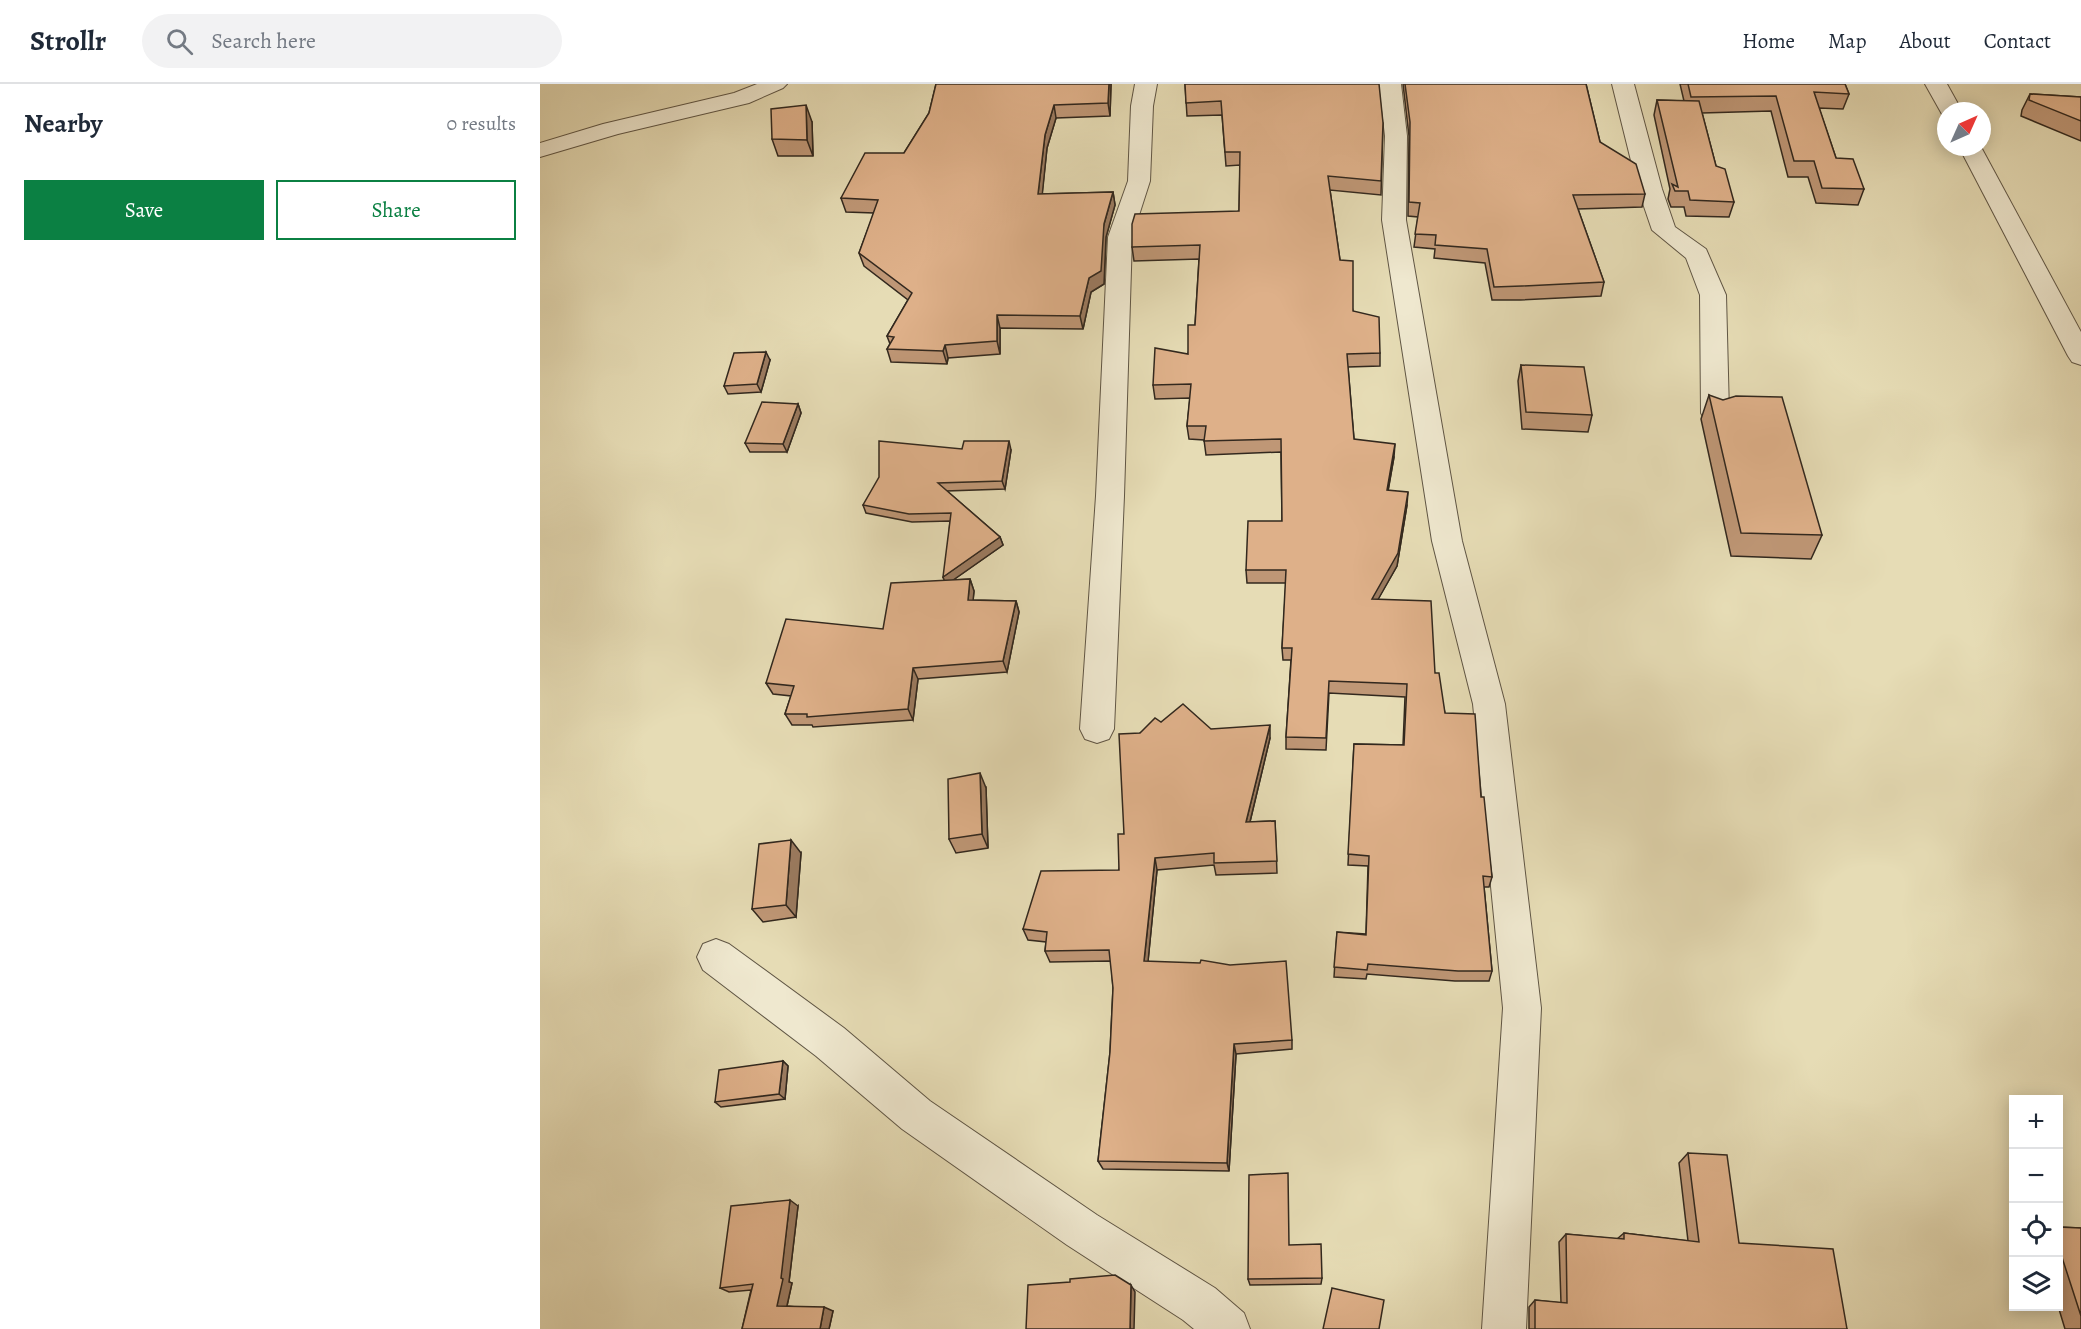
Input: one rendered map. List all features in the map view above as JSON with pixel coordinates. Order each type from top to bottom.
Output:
[{"type":"street","points":[[540,150],[611,129],[741,98],[776,84]]},
{"type":"street","points":[[1097,729],[1110,496],[1120,237],[1139,181],[1142,106],[1146,84]]},
{"type":"street","points":[[1390,84],[1396,136],[1394,220],[1447,541],[1489,704],[1522,1008],[1504,1329]]},
{"type":"street","points":[[1623,84],[1650,189],[1664,230],[1697,254],[1713,295],[1715,414]]},
{"type":"street","points":[[1936,84],[1946,102]]},
{"type":"street","points":[[1975,156],[2081,356]]},
{"type":"street","points":[[716,957],[830,1042],[916,1115],[1082,1230],[1199,1305],[1228,1329]]},
{"type":"building","points":[[936,84],[1109,84],[1108,103],[1054,105],[1045,135],[1038,194],[1113,192],[1104,224],[1101,271],[1089,278],[1080,316],[997,315],[997,341],[945,345],[943,351],[887,349],[894,337],[887,336],[912,293],[859,253],[878,200],[841,198],[865,153],[904,153],[929,113]]},
{"type":"building","points":[[1185,84],[1379,84],[1383,123],[1381,181],[1328,176],[1340,260],[1353,261],[1353,311],[1379,317],[1380,353],[1347,354],[1354,439],[1395,444],[1387,490],[1408,492],[1398,553],[1372,599],[1431,601],[1435,673],[1439,673],[1445,713],[1475,714],[1481,797],[1484,797],[1492,877],[1483,876],[1492,971],[1458,971],[1368,964],[1367,970],[1334,967],[1337,932],[1366,935],[1369,856],[1348,854],[1354,744],[1404,745],[1407,684],[1329,681],[1326,738],[1286,737],[1292,648],[1282,648],[1286,570],[1246,570],[1248,521],[1282,521],[1281,439],[1204,441],[1206,426],[1187,426],[1191,384],[1153,385],[1155,348],[1188,354],[1188,325],[1195,325],[1200,245],[1132,247],[1132,224],[1135,214],[1239,211],[1240,152],[1225,152],[1221,101],[1186,103]]},
{"type":"building","points":[[1405,84],[1586,84],[1600,142],[1636,164],[1645,194],[1573,195],[1604,282],[1494,287],[1487,249],[1435,245],[1436,235],[1415,234],[1420,203],[1409,202],[1410,122]]},
{"type":"building","points":[[1688,84],[1845,84],[1849,94],[1814,92],[1836,158],[1853,159],[1864,189],[1822,188],[1814,161],[1794,161],[1776,96],[1691,97]]},
{"type":"building","points":[[2030,94],[2081,97],[2081,121],[2029,100]]},
{"type":"building","points":[[1657,100],[1699,101],[1716,166],[1725,169],[1734,202],[1690,200],[1688,191],[1675,191],[1672,184],[1678,187]]},
{"type":"building","points":[[806,105],[807,140],[772,139],[771,109]]},
{"type":"building","points":[[766,352],[757,384],[724,386],[734,353]]},
{"type":"building","points":[[1521,365],[1584,367],[1592,415],[1526,412]]},
{"type":"building","points":[[1709,395],[1723,400],[1736,396],[1782,397],[1822,535],[1741,533]]},
{"type":"building","points":[[762,402],[798,404],[783,444],[745,443]]},
{"type":"building","points":[[879,441],[962,449],[964,441],[1009,441],[1002,481],[938,483],[1000,537],[943,577],[951,513],[909,514],[863,505],[879,477]]},
{"type":"building","points":[[970,579],[968,600],[1016,601],[1003,661],[913,668],[908,709],[807,717],[807,714],[785,714],[794,686],[766,683],[786,619],[883,629],[891,583]]},
{"type":"building","points":[[1183,704],[1211,729],[1270,725],[1246,822],[1275,821],[1277,861],[1214,863],[1214,853],[1155,858],[1144,961],[1200,963],[1201,960],[1230,965],[1286,961],[1292,1040],[1234,1044],[1227,1163],[1098,1161],[1110,1052],[1113,988],[1109,950],[1045,951],[1047,932],[1023,929],[1041,871],[1119,870],[1118,834],[1124,834],[1119,734],[1140,733],[1155,718],[1161,722]]},
{"type":"building","points":[[980,773],[982,834],[949,839],[948,779]]},
{"type":"building","points":[[791,840],[786,905],[752,909],[759,844]]},
{"type":"building","points":[[783,1061],[779,1094],[715,1102],[719,1070]]},
{"type":"building","points":[[1688,1153],[1727,1155],[1739,1243],[1833,1249],[1847,1329],[1535,1329],[1535,1300],[1567,1303],[1566,1234],[1624,1239],[1624,1233],[1699,1242]]},
{"type":"building","points":[[1288,1173],[1289,1245],[1321,1244],[1322,1278],[1248,1279],[1249,1175]]},
{"type":"building","points":[[790,1200],[781,1278],[783,1279],[777,1306],[824,1307],[820,1329],[742,1329],[753,1284],[720,1288],[731,1206]]},
{"type":"building","points":[[2063,1227],[2081,1228],[2081,1316],[2063,1260]]},
{"type":"building","points":[[1115,1275],[1131,1285],[1130,1329],[1026,1329],[1028,1285],[1070,1282],[1070,1279]]},
{"type":"building","points":[[1332,1288],[1384,1300],[1379,1329],[1323,1329]]}]
